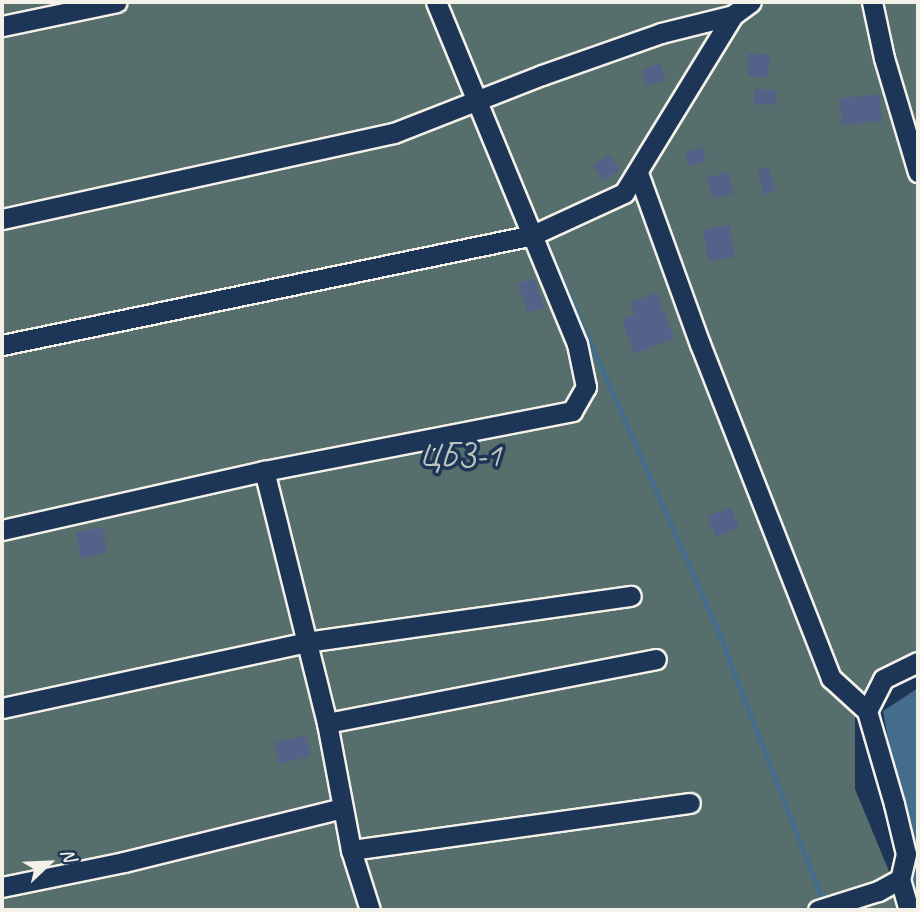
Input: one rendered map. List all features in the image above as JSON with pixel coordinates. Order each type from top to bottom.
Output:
[{"type":"street","points":[[2,26],[117,2]]},
{"type":"street","points":[[2,530],[264,471],[572,411],[586,387],[577,344],[436,2]]},
{"type":"street","points":[[2,219],[394,134],[542,75],[661,33],[733,15],[751,2]]},
{"type":"street","points":[[872,2],[884,58],[918,172]]},
{"type":"street","points":[[2,345],[533,235],[624,193],[733,15]]},
{"type":"street","points":[[638,173],[700,344],[831,678],[867,711],[906,855],[900,879],[909,910]]},
{"type":"street","points":[[264,471],[327,723],[351,850],[370,910]]},
{"type":"street","points":[[2,708],[306,642],[631,596]]},
{"type":"street","points":[[327,723],[656,659]]},
{"type":"street","points":[[867,711],[883,679],[918,662]]},
{"type":"street","points":[[351,850],[690,803]]},
{"type":"street","points":[[2,887],[124,862],[342,808]]},
{"type":"street","points":[[818,910],[878,891],[900,879]]},
{"type":"green space","name":"ЦБЗ-1","points":[[2,2],[918,2],[918,672],[855,695],[855,789],[905,910],[2,910]]},
{"type":"water","points":[[918,688],[918,910],[883,711]]},
{"type":"building","points":[[749,53],[770,55],[768,78],[747,76]]},
{"type":"building","points":[[661,64],[666,80],[647,86],[642,70]]},
{"type":"building","points":[[755,89],[776,90],[775,105],[754,104]]},
{"type":"building","points":[[879,94],[882,121],[842,125],[839,98]]},
{"type":"building","points":[[702,147],[706,160],[689,166],[685,152]]},
{"type":"building","points":[[609,154],[620,170],[604,181],[593,165]]},
{"type":"building","points":[[769,167],[776,191],[764,194],[757,170]]},
{"type":"building","points":[[728,172],[734,193],[713,199],[707,178]]},
{"type":"building","points":[[729,225],[735,256],[709,262],[702,230]]},
{"type":"building","points":[[534,278],[544,307],[528,313],[518,284]]},
{"type":"building","points":[[657,292],[674,339],[634,354],[622,319],[635,315],[630,302]]},
{"type":"building","points":[[731,507],[739,528],[716,536],[708,516]]},
{"type":"building","points":[[102,527],[108,552],[82,558],[76,533]]},
{"type":"building","points":[[306,735],[311,756],[279,764],[274,742]]},
{"type":"waterway","points":[[543,236],[716,626],[824,905]]}]
